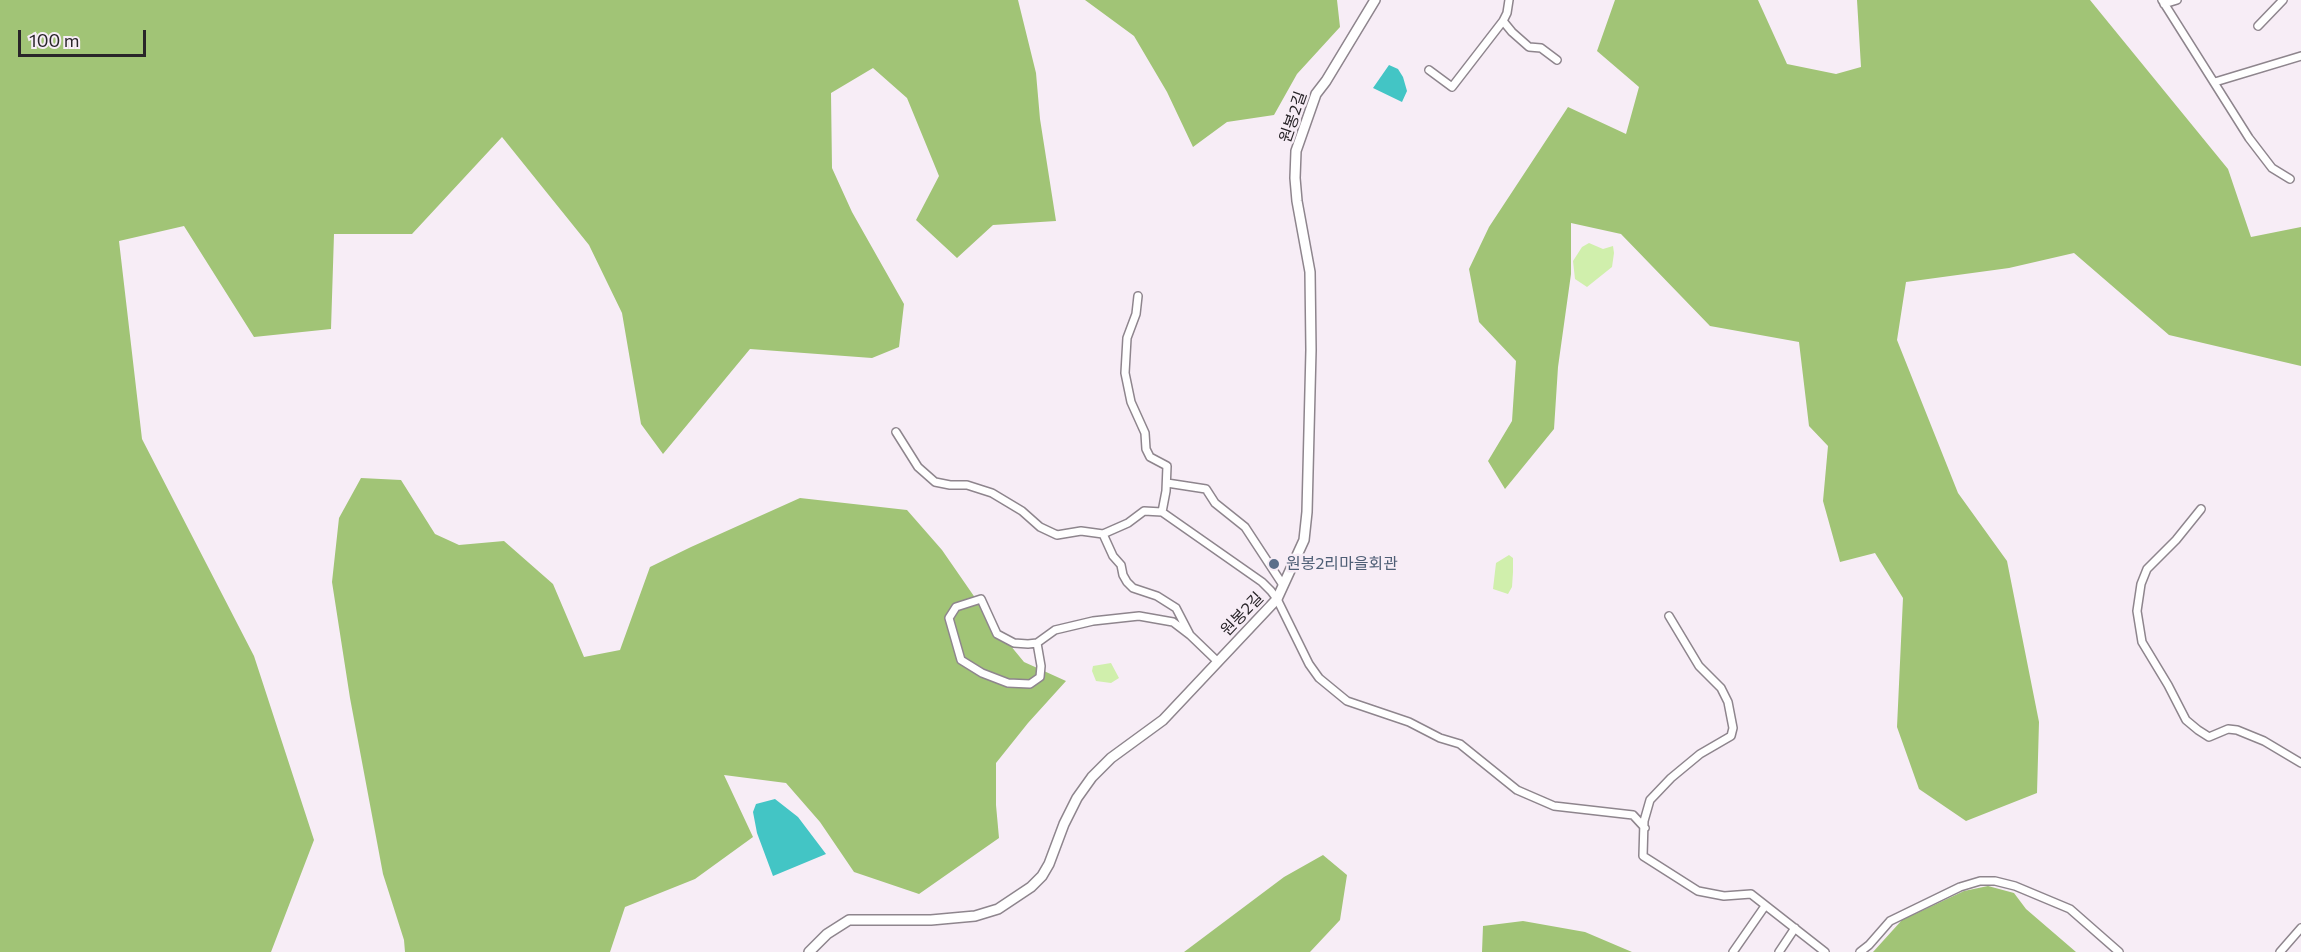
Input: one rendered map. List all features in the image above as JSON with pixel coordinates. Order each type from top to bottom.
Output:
[{"type":"main road","name":"원봉2길","points":[[809,952],[827,934],[849,920],[931,920],[975,916],[999,909],[1018,897],[1031,887],[1046,870],[1064,824],[1077,798],[1092,777],[1111,758],[1163,720],[1277,599],[1304,540],[1308,482],[1310,272],[1297,201],[1296,151],[1316,94],[1375,0]]},
{"type":"street","points":[[1429,70],[1452,87],[1503,21],[1509,0]]},
{"type":"street","points":[[2177,0],[2163,2],[2261,153],[2272,168],[2290,179]]},
{"type":"street","points":[[2258,26],[2283,0]]},
{"type":"street","points":[[1503,21],[1529,47],[1541,48],[1557,60]]},
{"type":"street","points":[[2215,82],[2301,56]]},
{"type":"street","points":[[1138,296],[1136,314],[1127,338],[1125,373],[1131,402],[1145,433],[1146,449],[1150,458],[1167,466],[1167,483],[1162,512]]},
{"type":"street","points":[[896,432],[918,466],[936,482],[967,485],[992,493],[1006,500],[1040,527],[1057,535],[1081,531],[1103,534],[1128,523],[1144,511],[1162,512],[1262,582],[1277,599],[1309,664],[1319,678],[1347,701],[1409,722],[1440,738],[1460,744],[1517,790],[1538,800],[1554,806],[1633,815],[1645,828]]},
{"type":"street","points":[[1167,483],[1206,489],[1215,503],[1245,527],[1282,585]]},
{"type":"street","points":[[2201,509],[2176,540],[2147,569],[2141,584],[2137,611],[2142,642],[2186,720],[2198,730],[2209,737],[2228,729],[2237,730],[2264,741],[2301,763]]},
{"type":"street","points":[[1103,534],[1113,556],[1121,565],[1127,582],[1133,588],[1157,596],[1176,608],[1190,634]]},
{"type":"street","points":[[1037,643],[1041,666],[1040,677],[1030,684],[1008,683],[982,673],[961,660],[950,618],[956,607],[981,599],[990,613],[997,634],[1014,643],[1028,644],[1037,643],[1055,630],[1093,621],[1139,616],[1158,618],[1173,622],[1190,634],[1217,661]]},
{"type":"street","points":[[1669,616],[1700,666],[1721,688],[1728,702],[1733,728],[1731,736],[1700,754],[1671,778],[1650,800],[1644,821],[1643,856],[1698,891],[1724,896],[1751,894],[1825,952]]},
{"type":"street","points":[[1860,952],[1890,921],[1960,887],[1980,881],[2015,886],[2070,909],[2119,952]]},
{"type":"street","points":[[1733,952],[1765,906]]},
{"type":"street","points":[[1779,952],[1795,928]]},
{"type":"street","points":[[2280,952],[2301,928]]},
{"type":"green space","points":[[0,0],[1018,0],[1036,73],[1040,119],[1056,221],[993,225],[957,258],[916,220],[939,176],[907,98],[873,68],[831,93],[832,168],[852,212],[904,304],[899,347],[872,358],[750,349],[663,454],[641,424],[622,313],[589,245],[502,137],[412,234],[334,234],[331,329],[254,337],[184,226],[119,241],[142,439],[254,656],[314,840],[271,952],[0,952]]},
{"type":"green space","points":[[1085,0],[1337,0],[1340,27],[1297,74],[1274,115],[1227,122],[1193,147],[1167,92],[1134,36]]},
{"type":"green space","points":[[1615,0],[1758,0],[1787,64],[1836,74],[1861,67],[1857,0],[2090,0],[2228,169],[2251,237],[2301,227],[2301,366],[2169,335],[2074,253],[2009,268],[1906,282],[1897,340],[1958,493],[2007,561],[2039,722],[2037,793],[1966,821],[1919,789],[1897,727],[1903,598],[1875,553],[1840,562],[1823,501],[1828,446],[1809,426],[1799,342],[1710,326],[1621,234],[1571,223],[1571,274],[1558,367],[1554,429],[1505,489],[1488,461],[1512,421],[1516,361],[1479,322],[1469,269],[1489,227],[1568,107],[1626,134],[1639,87],[1597,51]]},
{"type":"green space","points":[[1589,243],[1603,249],[1613,246],[1614,253],[1612,267],[1587,287],[1575,279],[1573,261],[1582,247]]},
{"type":"green space","points":[[361,478],[401,480],[435,534],[459,545],[504,541],[553,584],[584,657],[620,650],[650,567],[691,547],[800,498],[907,510],[942,550],[996,628],[1024,662],[1066,681],[996,763],[999,838],[919,894],[854,872],[820,822],[786,783],[724,775],[753,837],[695,879],[625,907],[610,952],[405,952],[404,940],[383,874],[350,698],[332,582],[339,518]]},
{"type":"green space","points":[[1509,555],[1513,558],[1513,572],[1512,587],[1508,594],[1493,589],[1496,563]]},
{"type":"green space","points":[[1111,663],[1119,678],[1111,683],[1096,681],[1092,671],[1093,666]]},
{"type":"green space","points":[[1323,855],[1347,875],[1340,920],[1310,952],[1184,952],[1284,877]]},
{"type":"green space","points":[[1988,886],[2014,893],[2026,909],[2076,952],[1873,952],[1902,920],[1964,891]]},
{"type":"green space","points":[[1523,921],[1585,932],[1632,952],[1482,952],[1483,926]]},
{"type":"water","points":[[1389,65],[1398,69],[1403,77],[1407,91],[1402,102],[1373,88]]},
{"type":"water","points":[[775,799],[798,817],[826,854],[773,876],[757,833],[753,812],[756,804]]},
{"type":"place","name":"원봉2리마을회관","points":[[1274,564]]}]
